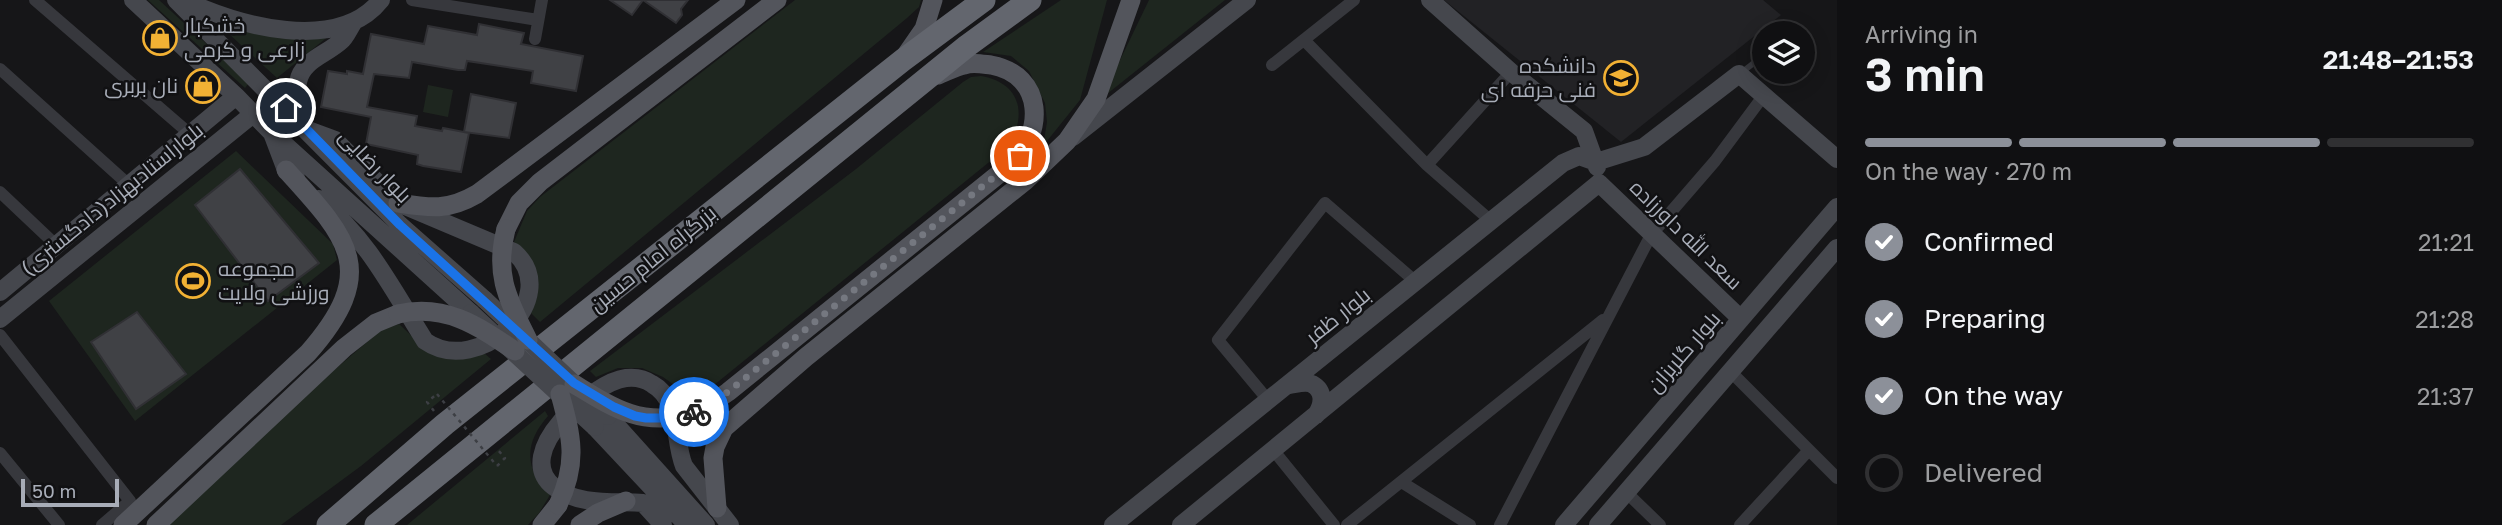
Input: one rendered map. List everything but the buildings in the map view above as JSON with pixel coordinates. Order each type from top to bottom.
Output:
[{"type":"highway","name":"بزرگراه امام حسین","points":[[328,525],[445,424],[903,60],[984,0]]},
{"type":"highway","name":"بزرگراه امام حسین","points":[[376,525],[924,81],[1030,0]]},
{"type":"main road","name":"بلوار رضایی","points":[[133,0],[272,133],[478,307]]},
{"type":"main road","name":"بلوار رضایی","points":[[176,0],[306,128],[478,307]]},
{"type":"main road","points":[[184,0],[224,16],[279,29],[329,29],[353,23],[363,18],[382,0]]},
{"type":"main road","points":[[398,203],[441,208],[460,204],[477,194],[736,0]]},
{"type":"main road","points":[[521,346],[503,282],[500,260],[506,229],[519,203],[540,182],[777,0]]},
{"type":"main road","points":[[903,60],[924,29],[933,0]]},
{"type":"main road","points":[[1059,148],[1096,99],[1130,0]]},
{"type":"main road","points":[[712,517],[715,447],[720,433],[731,420],[1025,181],[1059,148],[1247,0]]},
{"type":"main road","points":[[1181,525],[1599,183],[1596,162],[1584,131],[1511,72],[1430,0]]},
{"type":"main road","points":[[286,170],[356,234],[375,258],[425,341],[440,349],[460,352],[477,349],[514,322],[525,304],[530,288],[525,265],[514,252],[398,203],[335,140],[306,128],[297,83],[302,71],[311,60],[343,39],[353,23]]},
{"type":"main road","points":[[567,389],[635,416],[661,419],[686,415],[708,406],[1010,165],[1026,149],[1033,133],[1034,107],[1023,81],[1011,72],[981,64],[964,64],[924,81]]},
{"type":"main road","points":[[1740,74],[1837,159]]},
{"type":"main road","name":"بلوار ظفر","points":[[1113,525],[1563,163],[1579,156],[1596,162],[1644,148],[1740,74]]},
{"type":"main road","name":"بلواراستادبهزاد(دادگستری)","points":[[0,292],[236,96]]},
{"type":"main road","name":"بلواراستادبهزاد(دادگستری)","points":[[0,319],[253,114]]},
{"type":"main road","points":[[122,525],[308,353],[334,320],[345,298],[349,273],[342,239],[324,212],[286,170],[272,133]]},
{"type":"main road","name":"سعد الله داورزاده","points":[[1599,183],[1741,319]]},
{"type":"main road","name":"بلوار گلریزان","points":[[1564,525],[1837,207]]},
{"type":"main road","points":[[1598,525],[1836,250]]},
{"type":"main road","points":[[478,307],[602,422],[712,517],[730,525]]},
{"type":"main road","points":[[156,525],[358,336],[376,323],[398,314],[423,310],[456,316],[521,346]]},
{"type":"main road","points":[[663,525],[643,503],[589,500],[554,487],[541,467],[541,456],[550,434],[583,402],[607,385],[624,378],[637,378],[653,384],[671,405],[680,456],[712,517]]},
{"type":"main road","points":[[1289,385],[1306,383],[1318,389],[1322,401],[1314,418]]},
{"type":"main road","points":[[542,525],[558,505],[566,487],[572,460],[567,389]]},
{"type":"main road","points":[[602,422],[687,525]]},
{"type":"main road","points":[[580,525],[598,513],[626,501]]},
{"type":"street","points":[[35,0],[190,134]]},
{"type":"street","points":[[412,0],[538,20]]},
{"type":"street","points":[[536,39],[542,0]]},
{"type":"street","points":[[1272,65],[1354,0]]},
{"type":"street","points":[[1304,40],[1427,165],[1491,221]]},
{"type":"street","points":[[0,69],[129,185]]},
{"type":"street","points":[[1427,165],[1511,72]]},
{"type":"street","points":[[1500,525],[1651,235],[1715,161],[1764,95]]},
{"type":"street","points":[[0,192],[57,246]]},
{"type":"street","points":[[1268,400],[1218,340],[1325,203],[1416,282]]},
{"type":"street","points":[[1347,525],[1609,315]]},
{"type":"street","points":[[0,335],[130,501],[102,525]]},
{"type":"street","points":[[1730,371],[1837,478]]},
{"type":"street","points":[[1740,525],[1809,450]]},
{"type":"street","points":[[1274,451],[1334,525]]},
{"type":"street","points":[[0,453],[59,525]]},
{"type":"street","points":[[1402,482],[1470,525]]},
{"type":"street","points":[[1627,493],[1660,525]]},
{"type":"lane","points":[[1740,74],[1752,64]]},
{"type":"path","points":[[427,402],[437,394],[497,466],[505,458]]},
{"type":"shaded area","points":[[148,0],[159,0],[249,83],[245,88]]},
{"type":"shaded area","points":[[795,0],[921,0],[919,7],[907,18],[540,322],[531,313],[538,292],[537,274],[529,259],[514,242],[527,211],[540,197]]},
{"type":"shaded area","points":[[1061,0],[1107,0],[1080,100],[1043,146],[1047,122],[1045,103],[1029,71],[1011,56],[983,52]]},
{"type":"shaded area","points":[[1149,0],[1225,0],[1107,94],[1109,83]]},
{"type":"shaded area","name":"دانشکده فنی حرفه ای","points":[[1444,0],[1763,0],[1781,15],[1773,21],[1752,21],[1752,38],[1621,142]]},
{"type":"shaded area","points":[[216,22],[330,35],[277,78]]},
{"type":"shaded area","points":[[981,76],[1005,85],[1017,102],[1018,123],[1009,146],[703,394],[682,403],[677,387],[663,377],[642,368],[618,368],[596,377],[590,371],[856,169],[963,82],[971,77]]},
{"type":"shaded area","points":[[428,85],[453,90],[448,117],[423,112]]},
{"type":"shaded area","name":"مجموعه ورزشی ولایت","points":[[236,151],[333,244],[337,260],[135,421],[49,301]]},
{"type":"shaded area","points":[[399,324],[437,354],[457,358],[484,353],[491,359],[361,466],[281,525],[166,525],[326,377],[380,331]]},
{"type":"shaded area","points":[[545,411],[548,416],[535,436],[530,456],[535,475],[550,495],[528,525],[407,525]]},
{"type":"way so far","points":[[694,412],[728,392],[1020,156]]},
{"type":"place","name":"خشکبار زارعی و کرمی","points":[[160,38]]},
{"type":"place","name":"دانشکده فنی حرفه ای","points":[[1621,78]]},
{"type":"place","name":"نان بربری","points":[[203,86]]},
{"type":"place","name":"مجموعه ورزشی ولایت","points":[[193,281]]},
{"type":"route","points":[[286,108],[400,225],[574,383],[623,412],[635,416],[673,418],[694,412]]}]
